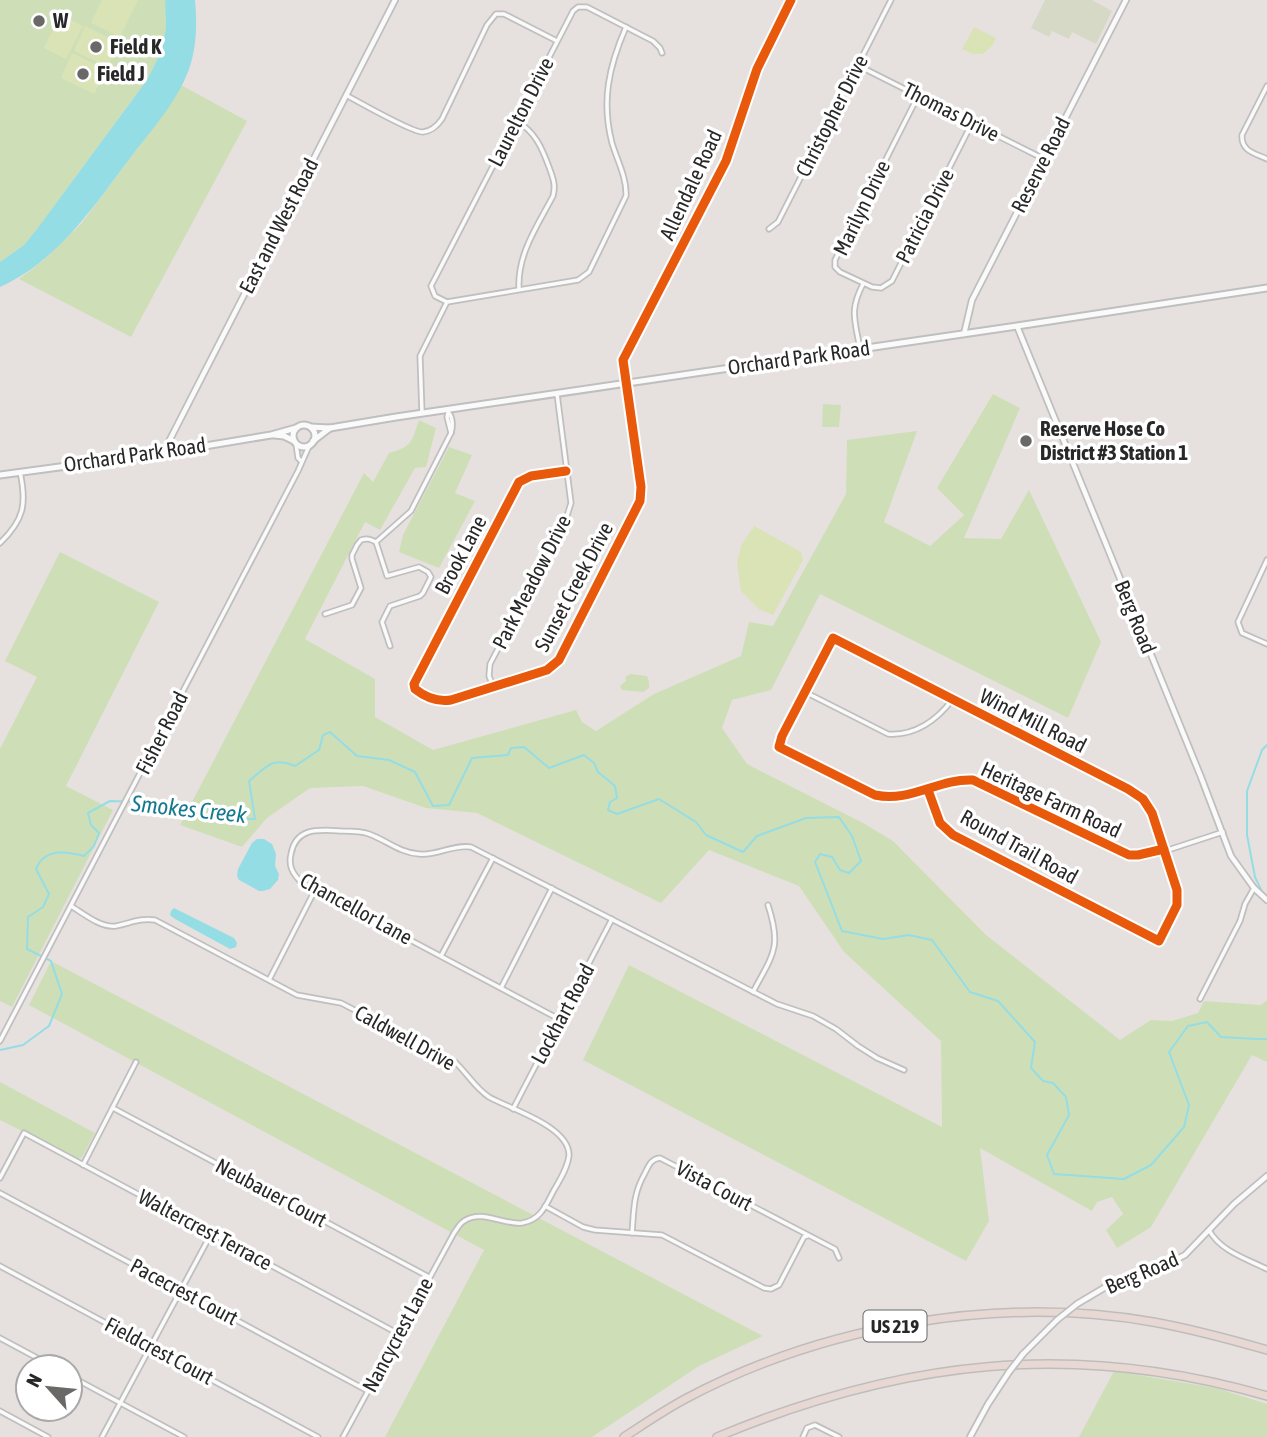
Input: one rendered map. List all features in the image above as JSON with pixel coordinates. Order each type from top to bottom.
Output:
[{"type":"highway","name":"US 219","points":[[624,1437],[686,1398],[803,1349],[848,1336],[948,1318],[1028,1312],[1118,1317],[1189,1329],[1267,1350]]},
{"type":"highway","points":[[717,1437],[785,1410],[830,1397],[889,1381],[968,1368],[1049,1363],[1137,1368],[1211,1381],[1267,1396]]},
{"type":"main road","name":"Orchard Park Road","points":[[310,427],[330,428],[449,411],[1017,327],[1266,286]]},
{"type":"main road","points":[[303,425],[310,427],[314,433],[311,443],[302,446],[295,442],[293,433],[296,428],[303,425]]},
{"type":"main road","name":"Orchard Park Road","points":[[0,475],[163,453],[271,435],[296,428]]},
{"type":"main road","name":"Orchard Park Road","points":[[311,443],[330,428]]},
{"type":"main road","name":"Orchard Park Road","points":[[271,435],[284,436],[295,442]]},
{"type":"street","name":"East and West Road","points":[[163,453],[395,0]]},
{"type":"street","name":"Allendale Road","points":[[626,383],[623,360],[726,161],[757,69],[791,0]]},
{"type":"street","name":"Christopher Drive","points":[[769,229],[778,222],[891,0]]},
{"type":"street","name":"Reserve Road","points":[[964,334],[972,300],[1126,0]]},
{"type":"street","name":"Laurelton Drive","points":[[447,302],[435,296],[431,286],[573,10],[587,7],[653,41],[662,53]]},
{"type":"street","points":[[346,95],[413,130],[426,131],[435,127],[442,119],[487,25],[496,14],[504,14],[557,41]]},
{"type":"street","points":[[422,413],[420,356],[447,302],[578,280],[586,276],[595,261],[626,199],[626,186],[611,141],[607,103],[612,61],[626,27]]},
{"type":"street","name":"Thomas Drive","points":[[857,65],[1044,159]]},
{"type":"street","points":[[1267,86],[1242,135],[1242,142],[1246,149],[1267,159]]},
{"type":"street","name":"Marilyn Drive","points":[[860,349],[853,312],[863,284],[837,270],[835,260],[918,96]]},
{"type":"street","points":[[516,121],[528,129],[538,141],[555,187],[523,254],[518,277],[519,289]]},
{"type":"street","name":"Patricia Drive","points":[[863,284],[881,288],[892,281],[972,123]]},
{"type":"street","name":"Berg Road","points":[[1017,327],[1231,856],[1254,888],[1267,900]]},
{"type":"street","name":"Sunset Creek Drive","points":[[415,689],[430,698],[451,700],[547,670],[559,660],[640,501],[641,487],[626,383]]},
{"type":"street","name":"Park Meadow Drive","points":[[493,686],[489,676],[490,664],[566,519],[570,503],[557,394]]},
{"type":"street","points":[[376,542],[411,511],[450,433],[447,417],[449,411]]},
{"type":"street","points":[[295,442],[301,461]]},
{"type":"street","name":"Fisher Road","points":[[0,1040],[311,443]]},
{"type":"street","name":"Brook Lane","points":[[415,689],[414,684],[519,482],[531,476],[566,471]]},
{"type":"street","points":[[0,543],[17,525],[22,510],[24,490],[20,472]]},
{"type":"street","points":[[325,614],[352,605],[361,588],[352,555],[361,540],[368,538],[376,542],[387,576],[419,567],[428,572],[430,577],[420,596],[390,606],[382,622],[390,646]]},
{"type":"street","points":[[1267,561],[1238,622],[1242,633],[1267,644]]},
{"type":"street","name":"Wind Mill Road","points":[[805,692],[833,638],[1143,799],[1152,813],[1177,890],[1177,905],[1159,940],[1113,917]]},
{"type":"street","points":[[805,692],[888,734],[899,735],[930,723],[940,716],[953,700]]},
{"type":"street","name":"Heritage Farm Road","points":[[805,692],[779,747],[875,794],[887,798],[910,795],[960,779],[973,780],[1129,855],[1138,856],[1223,832]]},
{"type":"street","name":"Round Trail Road","points":[[928,790],[940,823],[953,835],[1113,917]]},
{"type":"street","name":"Chancellor Lane","points":[[559,1019],[301,882],[292,872],[292,845],[312,830],[365,833],[417,854],[467,846],[777,1004],[813,1016],[877,1058],[904,1070]]},
{"type":"street","points":[[441,957],[493,858]]},
{"type":"street","points":[[500,988],[552,888]]},
{"type":"street","points":[[1200,999],[1240,922],[1245,904],[1254,888]]},
{"type":"street","points":[[268,980],[315,890]]},
{"type":"street","points":[[753,992],[775,949],[775,927],[768,905]]},
{"type":"street","name":"Caldwell Drive","points":[[71,906],[105,925],[114,926],[142,919],[155,920],[302,997],[341,1003],[455,1062],[488,1096],[555,1130],[565,1142],[569,1155],[564,1172],[541,1213],[531,1221],[517,1223],[477,1216],[464,1221],[454,1233]]},
{"type":"street","name":"Lockhart Road","points":[[513,1109],[612,919]]},
{"type":"street","points":[[83,1165],[136,1062]]},
{"type":"street","name":"Neubauer Court","points":[[113,1108],[429,1278]]},
{"type":"street","name":"Waltercrest Terrace","points":[[0,1178],[24,1133],[399,1334]]},
{"type":"street","name":"Vista Court","points":[[632,1233],[636,1189],[651,1161],[660,1158],[835,1249],[839,1258]]},
{"type":"street","name":"Berg Road","points":[[970,1437],[1009,1371],[1057,1320],[1077,1304],[1114,1282],[1157,1269],[1185,1255],[1234,1204],[1267,1176]]},
{"type":"street","name":"Pacecrest Court","points":[[0,1192],[368,1391]]},
{"type":"street","points":[[545,1206],[583,1227],[595,1230],[662,1235],[764,1288],[771,1289],[779,1285],[804,1237],[807,1236]]},
{"type":"street","points":[[1209,1230],[1223,1247],[1267,1269]]},
{"type":"street","name":"Nancycrest Lane","points":[[343,1437],[454,1233]]},
{"type":"street","points":[[102,1437],[211,1234]]},
{"type":"street","name":"Fieldcrest Court","points":[[0,1266],[318,1437]]},
{"type":"street","points":[[0,1338],[28,1353]]},
{"type":"street","points":[[84,1383],[184,1437]]},
{"type":"street","points":[[0,1411],[48,1437]]},
{"type":"street","points":[[803,1437],[807,1428],[815,1425],[839,1437]]},
{"type":"green space","points":[[0,0],[165,0],[166,27],[162,50],[147,80],[37,229],[24,245],[0,262]]},
{"type":"green space","points":[[102,0],[138,0],[120,37],[91,23]]},
{"type":"green space","points":[[1045,0],[1092,0],[1112,11],[1096,44],[1072,32],[1069,39],[1052,31],[1049,37],[1031,28]]},
{"type":"green space","points":[[60,15],[83,26],[66,59],[44,48]]},
{"type":"green space","name":"Field K","points":[[85,26],[119,43],[107,67],[74,51]]},
{"type":"green space","points":[[974,27],[996,38],[983,54],[973,54],[962,49]]},
{"type":"green space","name":"Field J","points":[[72,53],[106,70],[94,94],[61,78]]},
{"type":"green space","points":[[181,85],[247,121],[131,337],[19,279],[45,259],[81,224],[152,129]]},
{"type":"green space","points":[[993,394],[1020,408],[964,538],[1001,539],[1029,490],[1101,642],[1068,718],[820,594],[771,690],[732,700],[722,728],[747,764],[893,841],[986,935],[1120,1040],[1151,1020],[1172,1021],[1198,1013],[1204,1001],[1261,1005],[1267,1000],[1267,1062],[1252,1055],[1151,1227],[1117,1248],[1106,1230],[1123,1214],[1112,1197],[1097,1202],[1092,1211],[980,1148],[989,1221],[966,1261],[583,1060],[629,965],[942,1127],[941,1041],[844,952],[799,886],[709,850],[661,903],[477,813],[426,808],[363,786],[310,788],[267,818],[242,847],[180,825],[364,473],[373,482],[389,453],[410,442],[419,420],[436,428],[426,467],[415,468],[380,530],[365,522],[305,639],[375,679],[375,717],[433,750],[576,710],[582,722],[596,731],[654,694],[741,656],[749,622],[773,626],[846,494],[847,440],[917,431],[884,522],[930,546],[964,515],[937,488]]},
{"type":"green space","points":[[823,404],[841,405],[839,427],[822,427]]},
{"type":"green space","points":[[449,447],[472,455],[455,493],[475,501],[439,568],[399,552],[403,535]]},
{"type":"green space","points":[[754,526],[801,552],[803,560],[773,615],[759,609],[741,591],[737,564],[741,546]]},
{"type":"green space","points":[[60,552],[159,602],[66,786],[113,810],[12,1007],[0,1001],[0,749],[37,677],[5,661]]},
{"type":"green space","points":[[630,674],[647,676],[649,688],[643,692],[622,690],[620,686]]},
{"type":"green space","points":[[51,961],[763,1336],[699,1366],[592,1437],[385,1437],[484,1250],[29,1005]]},
{"type":"green space","points":[[0,1082],[95,1133],[82,1157],[78,1159],[0,1120]]},
{"type":"green space","points":[[1114,1371],[1216,1388],[1267,1404],[1267,1437],[1079,1437]]},
{"type":"water","points":[[165,0],[195,0],[194,52],[179,92],[75,229],[41,262],[0,287],[0,262],[24,245],[37,229],[147,80],[162,50],[166,27]]},
{"type":"water","points":[[257,839],[264,839],[272,844],[279,874],[278,880],[270,889],[263,891],[239,880],[237,876],[252,843]]},
{"type":"water","points":[[174,908],[234,938],[236,947],[230,949],[175,919],[170,915]]},
{"type":"waterway","name":"Smokes Creek","points":[[0,1050],[23,1045],[49,1026],[62,994],[51,961],[27,949],[28,917],[43,907],[49,894],[36,869],[44,857],[56,853],[84,856],[94,846],[99,833],[91,825],[88,813],[110,801],[139,802],[152,810],[179,807],[225,809],[244,819],[255,819],[249,781],[270,764],[280,762],[295,766],[319,750],[323,735],[330,732],[357,756],[389,760],[415,772],[433,806],[449,805],[472,758],[508,755],[511,748],[524,747],[549,768],[584,755],[594,763],[598,772],[615,786],[617,798],[610,802],[608,810],[617,814],[659,799],[696,822],[706,835],[743,852],[757,836],[806,818],[839,817],[852,836],[861,861],[849,873],[840,870],[832,857],[820,854],[815,862],[842,931],[883,939],[909,935],[932,940],[970,992],[998,1001],[1035,1042],[1031,1068],[1043,1081],[1053,1083],[1066,1097],[1069,1115],[1047,1155],[1054,1174],[1124,1179],[1151,1165],[1184,1127],[1189,1105],[1169,1052],[1188,1026],[1207,1022],[1221,1037],[1267,1039]]},
{"type":"waterway","name":"Smokes Creek","points":[[1263,894],[1255,877],[1247,835],[1247,791],[1262,750],[1267,745]]},
{"type":"cycle path","points":[[566,471],[531,476],[519,482],[414,684],[419,692],[437,700],[451,700],[547,670],[559,660],[640,501],[641,487],[623,360],[726,161],[757,69],[791,0]]},
{"type":"cycle path","points":[[928,790],[940,823],[953,835],[1159,941],[1177,905],[1177,890],[1152,813],[1143,799],[833,638],[782,736],[779,747],[875,795],[900,796],[960,780],[973,780],[1129,855],[1138,855],[1164,849]]},
{"type":"place","name":"W","points":[[39,21]]},
{"type":"place","name":"Field K","points":[[96,47]]},
{"type":"place","name":"Field J","points":[[83,74]]},
{"type":"place","name":"Reserve Hose Co District #3 Station 1","points":[[1026,441]]}]
